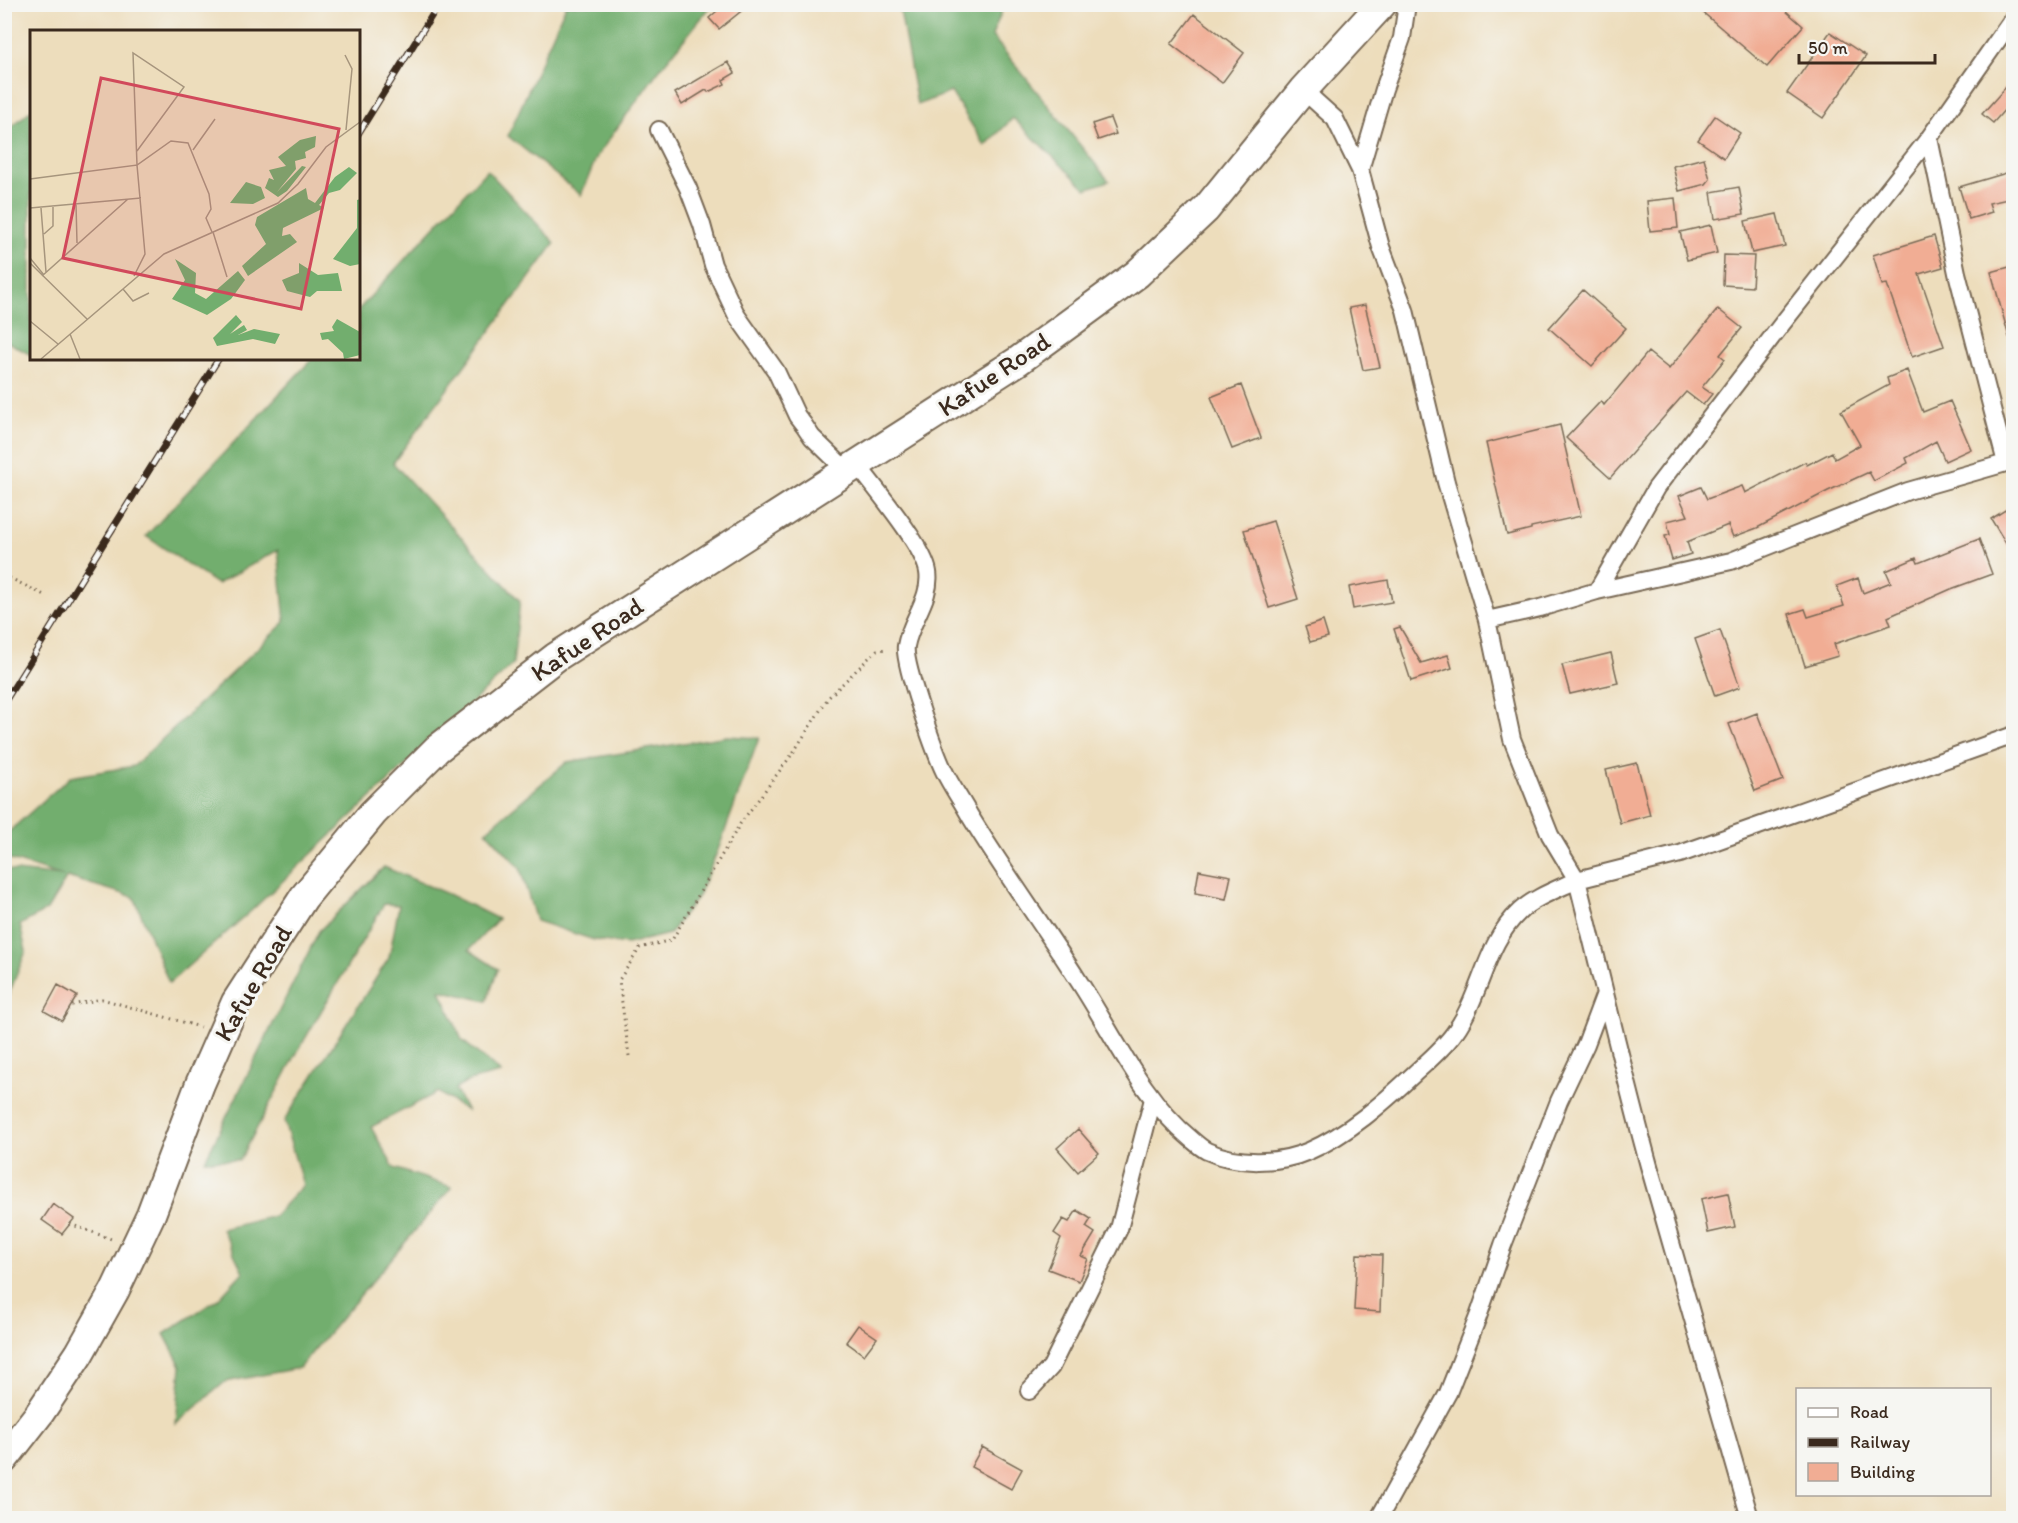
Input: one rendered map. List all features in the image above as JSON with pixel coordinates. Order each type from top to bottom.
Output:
[{"type":"highway","name":"Kafue Road","points":[[4,1459],[39,1414],[79,1354],[115,1290],[151,1214],[200,1084],[236,1002],[304,897],[373,813],[437,749],[556,657],[1018,361],[1137,274],[1206,209],[1303,90],[1382,4]]},
{"type":"street","points":[[1360,170],[1402,38],[1407,4]]},
{"type":"street","points":[[1597,591],[1656,488],[1929,138],[2013,17]]},
{"type":"street","points":[[1303,90],[1335,119],[1360,170],[1381,247],[1405,310],[1446,482],[1487,620],[1512,739],[1550,835],[1577,880],[1598,962],[1604,996],[1649,1165],[1750,1518]]},
{"type":"street","points":[[659,130],[688,188],[702,225],[712,265],[737,316],[776,371],[797,416],[812,437],[851,467],[918,547],[928,570],[929,590],[905,648],[907,668],[944,770],[990,850],[1079,980],[1153,1099],[1175,1126],[1205,1150],[1235,1160],[1275,1160],[1308,1152],[1345,1131],[1392,1094],[1434,1056],[1454,1033],[1467,1012],[1494,945],[1520,911],[1536,899],[1577,880],[1691,850],[2013,735]]},
{"type":"street","points":[[1487,620],[1540,608],[1597,591],[1731,561],[1908,491],[2010,461],[1957,273],[1929,138]]},
{"type":"street","points":[[1379,1518],[1448,1393],[1559,1101],[1586,1044],[1604,996]]},
{"type":"street","points":[[1029,1391],[1052,1367],[1119,1229],[1153,1099]]},
{"type":"path","points":[[4,575],[46,596]]},
{"type":"path","points":[[629,1056],[619,980],[640,948],[672,940],[740,824],[793,753],[828,698],[877,650],[905,648]]},
{"type":"path","points":[[72,1005],[102,999],[222,1033]]},
{"type":"path","points":[[70,1224],[135,1248]]},
{"type":"green space","points":[[566,5],[712,5],[656,74],[597,156],[581,195],[508,136]]},
{"type":"green space","points":[[899,5],[1004,5],[992,36],[1109,181],[1086,189],[1013,118],[985,146],[951,92],[917,105]]},
{"type":"green space","points":[[30,111],[30,354],[4,340],[5,129],[8,130]]},
{"type":"green space","points":[[487,170],[555,243],[393,463],[520,601],[513,664],[251,911],[169,983],[134,897],[67,877],[47,910],[20,925],[26,951],[5,1004],[4,908],[7,870],[63,876],[5,858],[5,835],[70,777],[134,766],[285,622],[278,550],[217,584],[146,536],[311,360],[360,360],[360,308]]},
{"type":"green space","points":[[727,736],[759,738],[718,850],[698,896],[669,934],[627,944],[594,940],[536,921],[520,868],[486,831],[567,762]]},
{"type":"green space","points":[[384,867],[450,895],[498,919],[469,950],[498,969],[487,1001],[440,990],[462,1040],[501,1073],[469,1081],[455,1089],[467,1111],[438,1092],[371,1127],[394,1168],[452,1187],[299,1368],[225,1382],[176,1424],[181,1366],[164,1334],[218,1299],[243,1272],[222,1229],[274,1216],[303,1185],[284,1121],[389,958],[399,905],[384,904],[299,1049],[240,1160],[205,1160],[319,931]]},
{"type":"building","points":[[725,4],[750,4],[719,29],[709,18]]},
{"type":"building","points":[[1693,4],[1778,4],[1803,26],[1767,67]]},
{"type":"building","points":[[1194,14],[1244,53],[1222,83],[1171,44]]},
{"type":"building","points":[[1830,32],[1866,56],[1823,118],[1787,93]]},
{"type":"building","points":[[728,62],[735,73],[723,80],[725,84],[708,92],[706,90],[682,105],[675,93]]},
{"type":"building","points":[[2006,87],[2013,94],[2013,100],[1993,123],[1982,114]]},
{"type":"building","points":[[1715,116],[1740,133],[1724,158],[1698,140]]},
{"type":"building","points":[[1110,118],[1116,134],[1098,140],[1092,124]]},
{"type":"building","points":[[1704,158],[1710,179],[1706,184],[1679,191],[1673,166]]},
{"type":"building","points":[[2013,171],[2013,198],[1989,203],[1992,212],[1969,219],[1959,187]]},
{"type":"building","points":[[1739,187],[1744,214],[1715,219],[1711,192]]},
{"type":"building","points":[[1675,198],[1678,228],[1650,231],[1647,201]]},
{"type":"building","points":[[1777,214],[1785,246],[1752,253],[1745,221]]},
{"type":"building","points":[[1711,225],[1717,253],[1687,260],[1680,232]]},
{"type":"building","points":[[1934,236],[1943,267],[1919,274],[1944,346],[1912,357],[1887,284],[1882,285],[1873,255]]},
{"type":"building","points":[[1724,255],[1754,256],[1752,287],[1723,285]]},
{"type":"building","points":[[2013,266],[2013,336],[2009,337],[1991,272]]},
{"type":"building","points":[[1583,290],[1626,328],[1592,366],[1549,328]]},
{"type":"building","points":[[1365,305],[1380,367],[1363,370],[1349,308]]},
{"type":"building","points":[[1718,309],[1742,328],[1720,355],[1725,359],[1702,387],[1712,394],[1703,405],[1686,392],[1610,478],[1566,438],[1601,401],[1604,405],[1648,352],[1669,369]]},
{"type":"building","points":[[1907,370],[1923,412],[1950,401],[1971,449],[1945,461],[1936,441],[1906,458],[1908,463],[1874,481],[1869,472],[1757,528],[1733,537],[1728,525],[1687,542],[1691,554],[1672,560],[1665,536],[1670,535],[1667,521],[1688,516],[1679,496],[1701,487],[1707,499],[1742,486],[1745,493],[1805,462],[1807,465],[1832,452],[1835,459],[1860,445],[1841,411],[1889,385],[1887,378]]},
{"type":"building","points":[[1241,385],[1261,438],[1232,449],[1211,397]]},
{"type":"building","points":[[1560,425],[1581,516],[1507,535],[1486,443]]},
{"type":"building","points":[[2013,505],[2013,555],[1991,519]]},
{"type":"building","points":[[1273,521],[1298,599],[1269,608],[1244,530]]},
{"type":"building","points":[[1979,539],[1992,574],[1951,589],[1888,617],[1891,625],[1834,644],[1838,656],[1805,666],[1789,614],[1805,609],[1808,617],[1844,606],[1837,586],[1858,578],[1863,593],[1891,582],[1886,571],[1916,558],[1918,563]]},
{"type":"building","points":[[1388,580],[1392,602],[1353,609],[1349,587]]},
{"type":"building","points":[[1323,621],[1328,637],[1310,642],[1305,627]]},
{"type":"building","points":[[1400,627],[1421,663],[1448,655],[1452,668],[1411,681],[1394,629]]},
{"type":"building","points":[[1720,630],[1740,687],[1715,696],[1695,639]]},
{"type":"building","points":[[1611,653],[1618,683],[1570,694],[1562,665]]},
{"type":"building","points":[[1757,713],[1783,780],[1755,791],[1729,724]]},
{"type":"building","points":[[1637,763],[1650,815],[1620,823],[1606,770]]},
{"type":"building","points":[[1199,870],[1231,876],[1226,899],[1195,893]]},
{"type":"building","points":[[58,985],[77,996],[62,1021],[44,1011]]},
{"type":"building","points":[[1078,1129],[1099,1153],[1078,1172],[1057,1148]]},
{"type":"building","points":[[1728,1193],[1735,1227],[1708,1233],[1701,1199]]},
{"type":"building","points":[[53,1204],[74,1219],[62,1234],[42,1220]]},
{"type":"building","points":[[1077,1210],[1091,1219],[1086,1227],[1095,1233],[1081,1256],[1088,1259],[1079,1281],[1048,1269],[1061,1238],[1054,1233],[1063,1219],[1069,1222]]},
{"type":"building","points":[[1357,1254],[1382,1255],[1380,1312],[1354,1310]]},
{"type":"building","points":[[858,1325],[877,1338],[864,1355],[846,1342]]},
{"type":"building","points":[[982,1447],[1022,1469],[1011,1489],[971,1467]]},
{"type":"railway","points":[[360,131],[439,4]]},
{"type":"railway","points":[[4,703],[218,360]]}]
